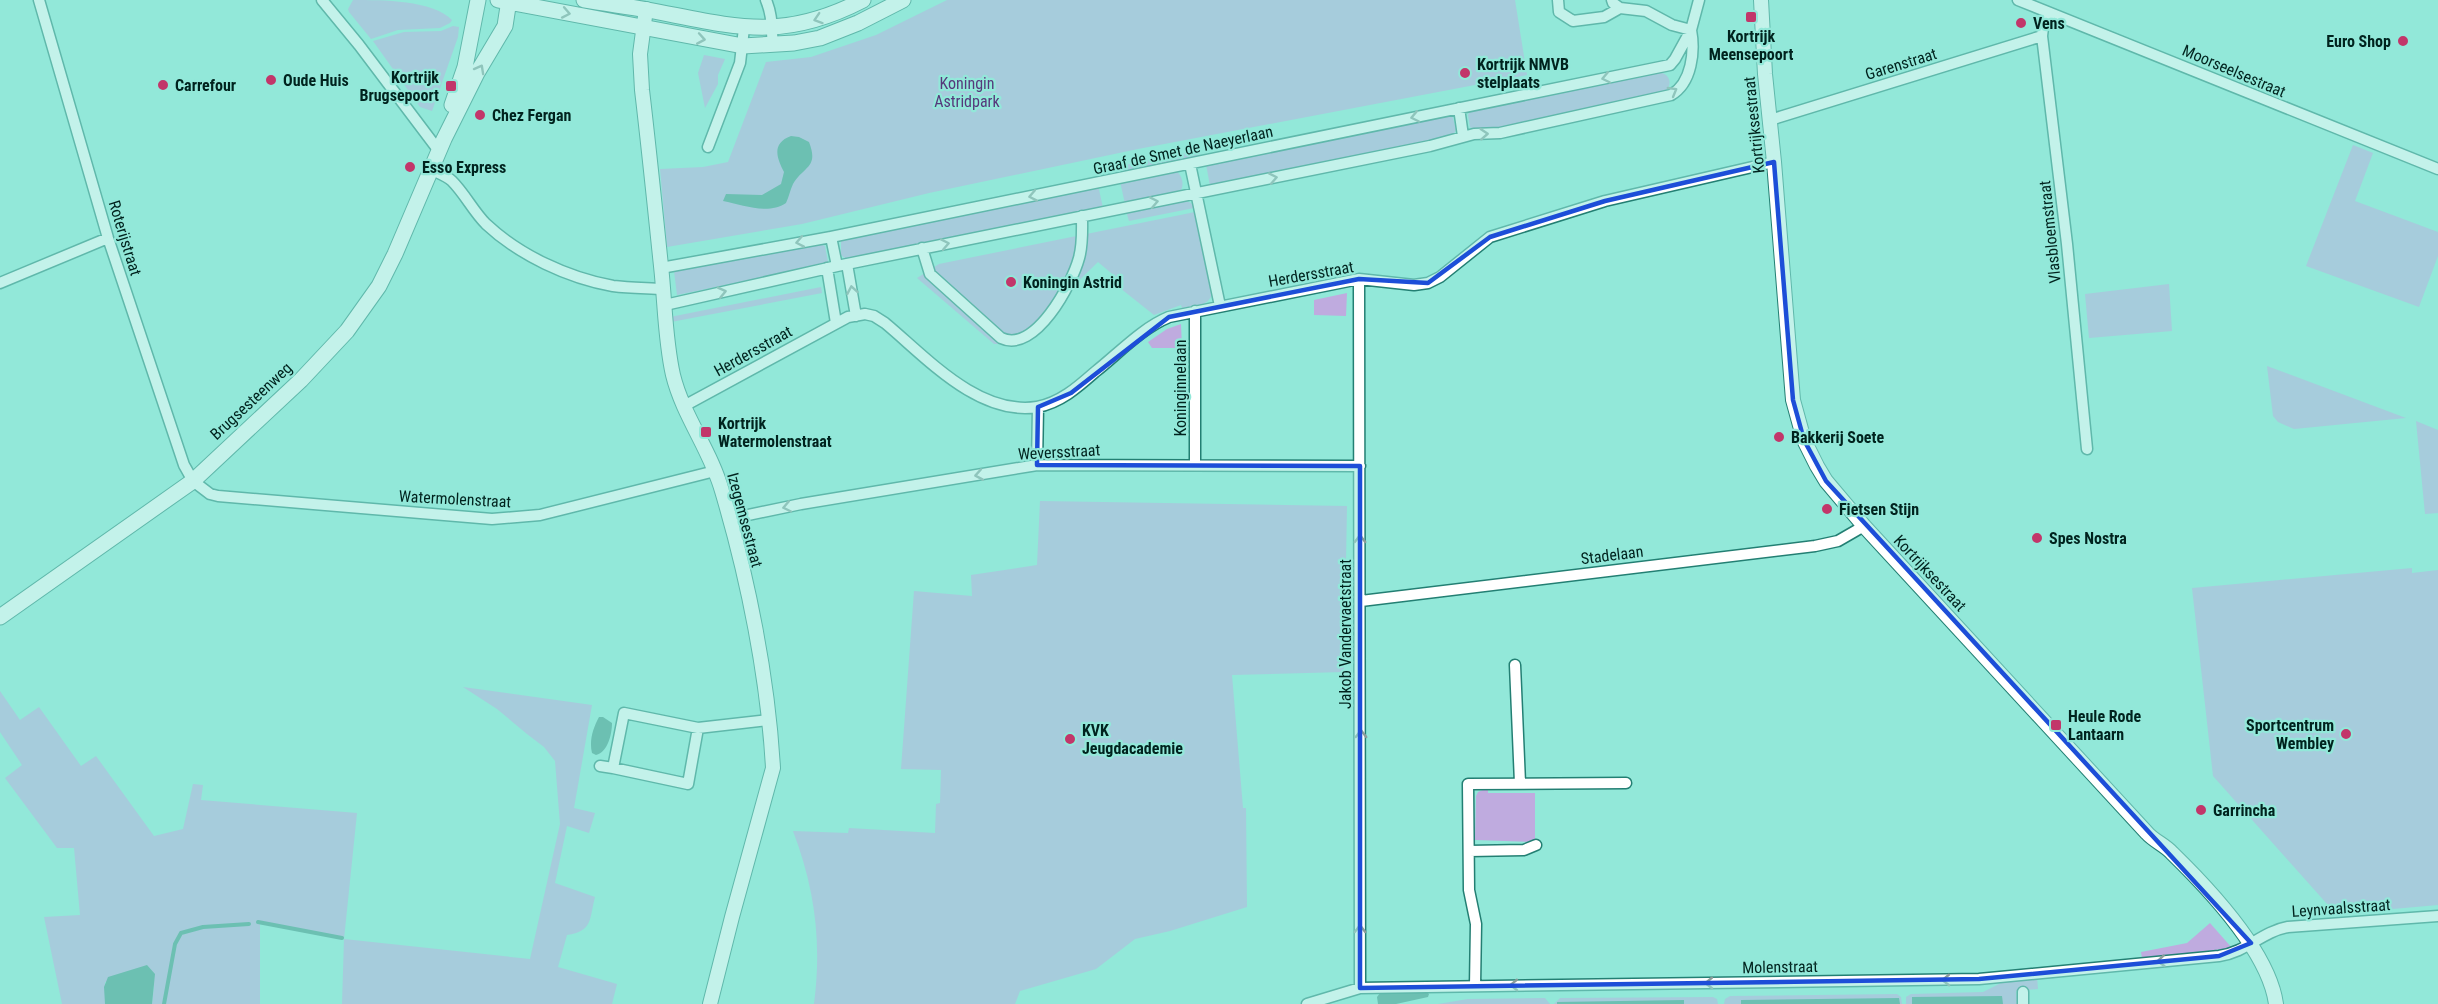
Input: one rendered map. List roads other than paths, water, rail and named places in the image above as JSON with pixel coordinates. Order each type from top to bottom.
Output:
[{"type":"main road","name":"Brugsesteenweg","points":[[441,145],[446,121],[465,67],[478,0]]},
{"type":"main road","points":[[584,0],[646,9],[744,28],[809,22],[839,12],[863,0]]},
{"type":"main road","points":[[505,1],[743,46],[773,45],[820,38],[843,30],[903,0]]},
{"type":"main road","name":"Brugsesteenweg","points":[[0,617],[193,481],[332,348],[362,311],[395,254],[441,145],[477,73],[505,26],[505,1]]},
{"type":"street","name":"Roterijstraat","points":[[39,0],[108,238],[184,465],[193,481]]},
{"type":"street","points":[[322,0],[441,145]]},
{"type":"street","points":[[766,0],[772,16],[773,45]]},
{"type":"street","points":[[1558,0],[1559,12],[1573,21],[1604,17],[1616,4],[1646,11],[1672,25],[1691,30]]},
{"type":"street","name":"Graaf de Smet de Naeyerlaan","points":[[661,268],[831,237],[1670,65],[1676,59],[1691,30],[1699,0]]},
{"type":"street","name":"Kortrijksestraat","points":[[1761,0],[1793,400],[1798,421],[1816,466],[1864,526],[2146,833],[2170,850],[2186,867],[2251,943],[2267,976],[2276,1004]]},
{"type":"street","name":"Moorseelsestraat","points":[[2018,0],[2438,169]]},
{"type":"street","name":"Izegemsestraat","points":[[646,9],[640,54],[642,90],[670,356],[684,406],[715,471],[729,519],[749,601],[764,681],[773,768],[710,1004]]},
{"type":"street","name":"Vlasbloemstraat","points":[[2045,11],[2042,36],[2067,244],[2087,449]]},
{"type":"street","points":[[708,147],[740,63],[744,28]]},
{"type":"street","name":"Graaf de Smet de Naeyerlaan","points":[[665,305],[922,248],[1419,148],[1463,136],[1500,133],[1671,95],[1678,91],[1686,79],[1694,47],[1691,30]]},
{"type":"street","name":"Garenstraat","points":[[1770,120],[2042,36]]},
{"type":"street","points":[[1459,108],[1463,136]]},
{"type":"street","name":"Herdersstraat","points":[[684,406],[836,323],[865,314],[885,322],[962,387],[980,398],[1017,408],[1038,407],[1071,393],[1143,333],[1164,319],[1359,279],[1414,285],[1428,283],[1440,277],[1490,237],[1605,201],[1774,162]]},
{"type":"street","points":[[1190,164],[1220,306]]},
{"type":"street","points":[[432,170],[451,180],[488,226],[549,265],[580,278],[614,286],[663,289]]},
{"type":"street","points":[[922,248],[927,268],[940,284],[1001,338],[1020,340],[1030,335],[1068,287],[1079,258],[1082,216]]},
{"type":"street","points":[[831,237],[837,266],[856,316]]},
{"type":"street","points":[[0,283],[108,238]]},
{"type":"street","points":[[836,323],[837,266]]},
{"type":"street","name":"Jakob Vandervaetstraat","points":[[1359,279],[1360,988]]},
{"type":"street","name":"Koninginnelaan","points":[[1195,311],[1196,465]]},
{"type":"street","points":[[1037,465],[1038,407]]},
{"type":"street","name":"Weversstraat","points":[[729,519],[801,504],[1037,465],[1360,466]]},
{"type":"street","name":"Watermolenstraat","points":[[193,481],[210,494],[218,496],[492,519],[540,515],[715,471]]},
{"type":"street","name":"Stadelaan","points":[[1361,602],[1815,546],[1838,541],[1864,526]]},
{"type":"street","points":[[1515,665],[1520,783]]},
{"type":"street","points":[[613,768],[619,711],[698,728],[768,720]]},
{"type":"street","points":[[600,766],[687,784],[698,728]]},
{"type":"street","points":[[1475,986],[1476,924],[1469,891],[1468,784],[1626,783]]},
{"type":"street","points":[[1469,850],[1524,850],[1536,845]]},
{"type":"street","name":"Leynvaalsstraat","points":[[2251,943],[2272,930],[2288,927],[2438,916]]},
{"type":"street","name":"Molenstraat","points":[[1307,1004],[1360,988],[1979,979],[2219,956],[2236,953],[2251,943]]},
{"type":"street","points":[[2023,992],[2023,1004]]},
{"type":"water","points":[[791,136],[809,142],[812,157],[809,166],[793,184],[786,203],[779,207],[763,209],[723,201],[726,194],[762,195],[781,184],[784,172],[777,151],[781,142]]},
{"type":"water","points":[[599,717],[612,723],[612,727],[604,750],[596,755],[592,753],[591,739]]},
{"type":"water","points":[[147,965],[155,974],[152,1004],[105,1004],[104,987],[108,977]]},
{"type":"water","points":[[1380,993],[1429,994],[1428,997],[1396,1004],[1378,1004],[1377,997]]},
{"type":"water","points":[[2002,996],[2003,1004],[1912,1004],[1912,997]]},
{"type":"water","points":[[1899,998],[1900,1004],[1741,1004],[1741,1000]]},
{"type":"water","points":[[1684,1000],[1684,1004],[1557,1004],[1557,1002]]},
{"type":"waterway","points":[[258,922],[342,938]]},
{"type":"waterway","points":[[164,1004],[175,944],[181,933],[203,927],[249,924]]},
{"type":"place","name":"Kortrijk Meensepoort","points":[[1751,17]]},
{"type":"place","name":"Vens","points":[[2021,23]]},
{"type":"place","name":"Euro Shop","points":[[2403,41]]},
{"type":"place","name":"Kortrijk NMVB stelplaats","points":[[1465,73]]},
{"type":"place","name":"Oude Huis","points":[[271,80]]},
{"type":"place","name":"Carrefour","points":[[163,85]]},
{"type":"place","name":"Kortrijk Brugsepoort","points":[[451,86]]},
{"type":"place","name":"Chez Fergan","points":[[480,115]]},
{"type":"place","name":"Esso Express","points":[[410,167]]},
{"type":"place","name":"Koningin Astrid","points":[[1011,282]]},
{"type":"place","name":"Kortrijk Watermolenstraat","points":[[706,432]]},
{"type":"place","name":"Bakkerij Soete","points":[[1779,437]]},
{"type":"place","name":"Fietsen Stijn","points":[[1827,509]]},
{"type":"place","name":"Spes Nostra","points":[[2037,538]]},
{"type":"place","name":"Heule Rode Lantaarn","points":[[2056,725]]},
{"type":"place","name":"Sportcentrum Wembley","points":[[2346,734]]},
{"type":"place","name":"KVK Jeugdacademie","points":[[1070,739]]},
{"type":"place","name":"Garrincha","points":[[2201,810]]},
{"type":"park label","name":"Koningin Astridpark","points":[[967,92]]}]
